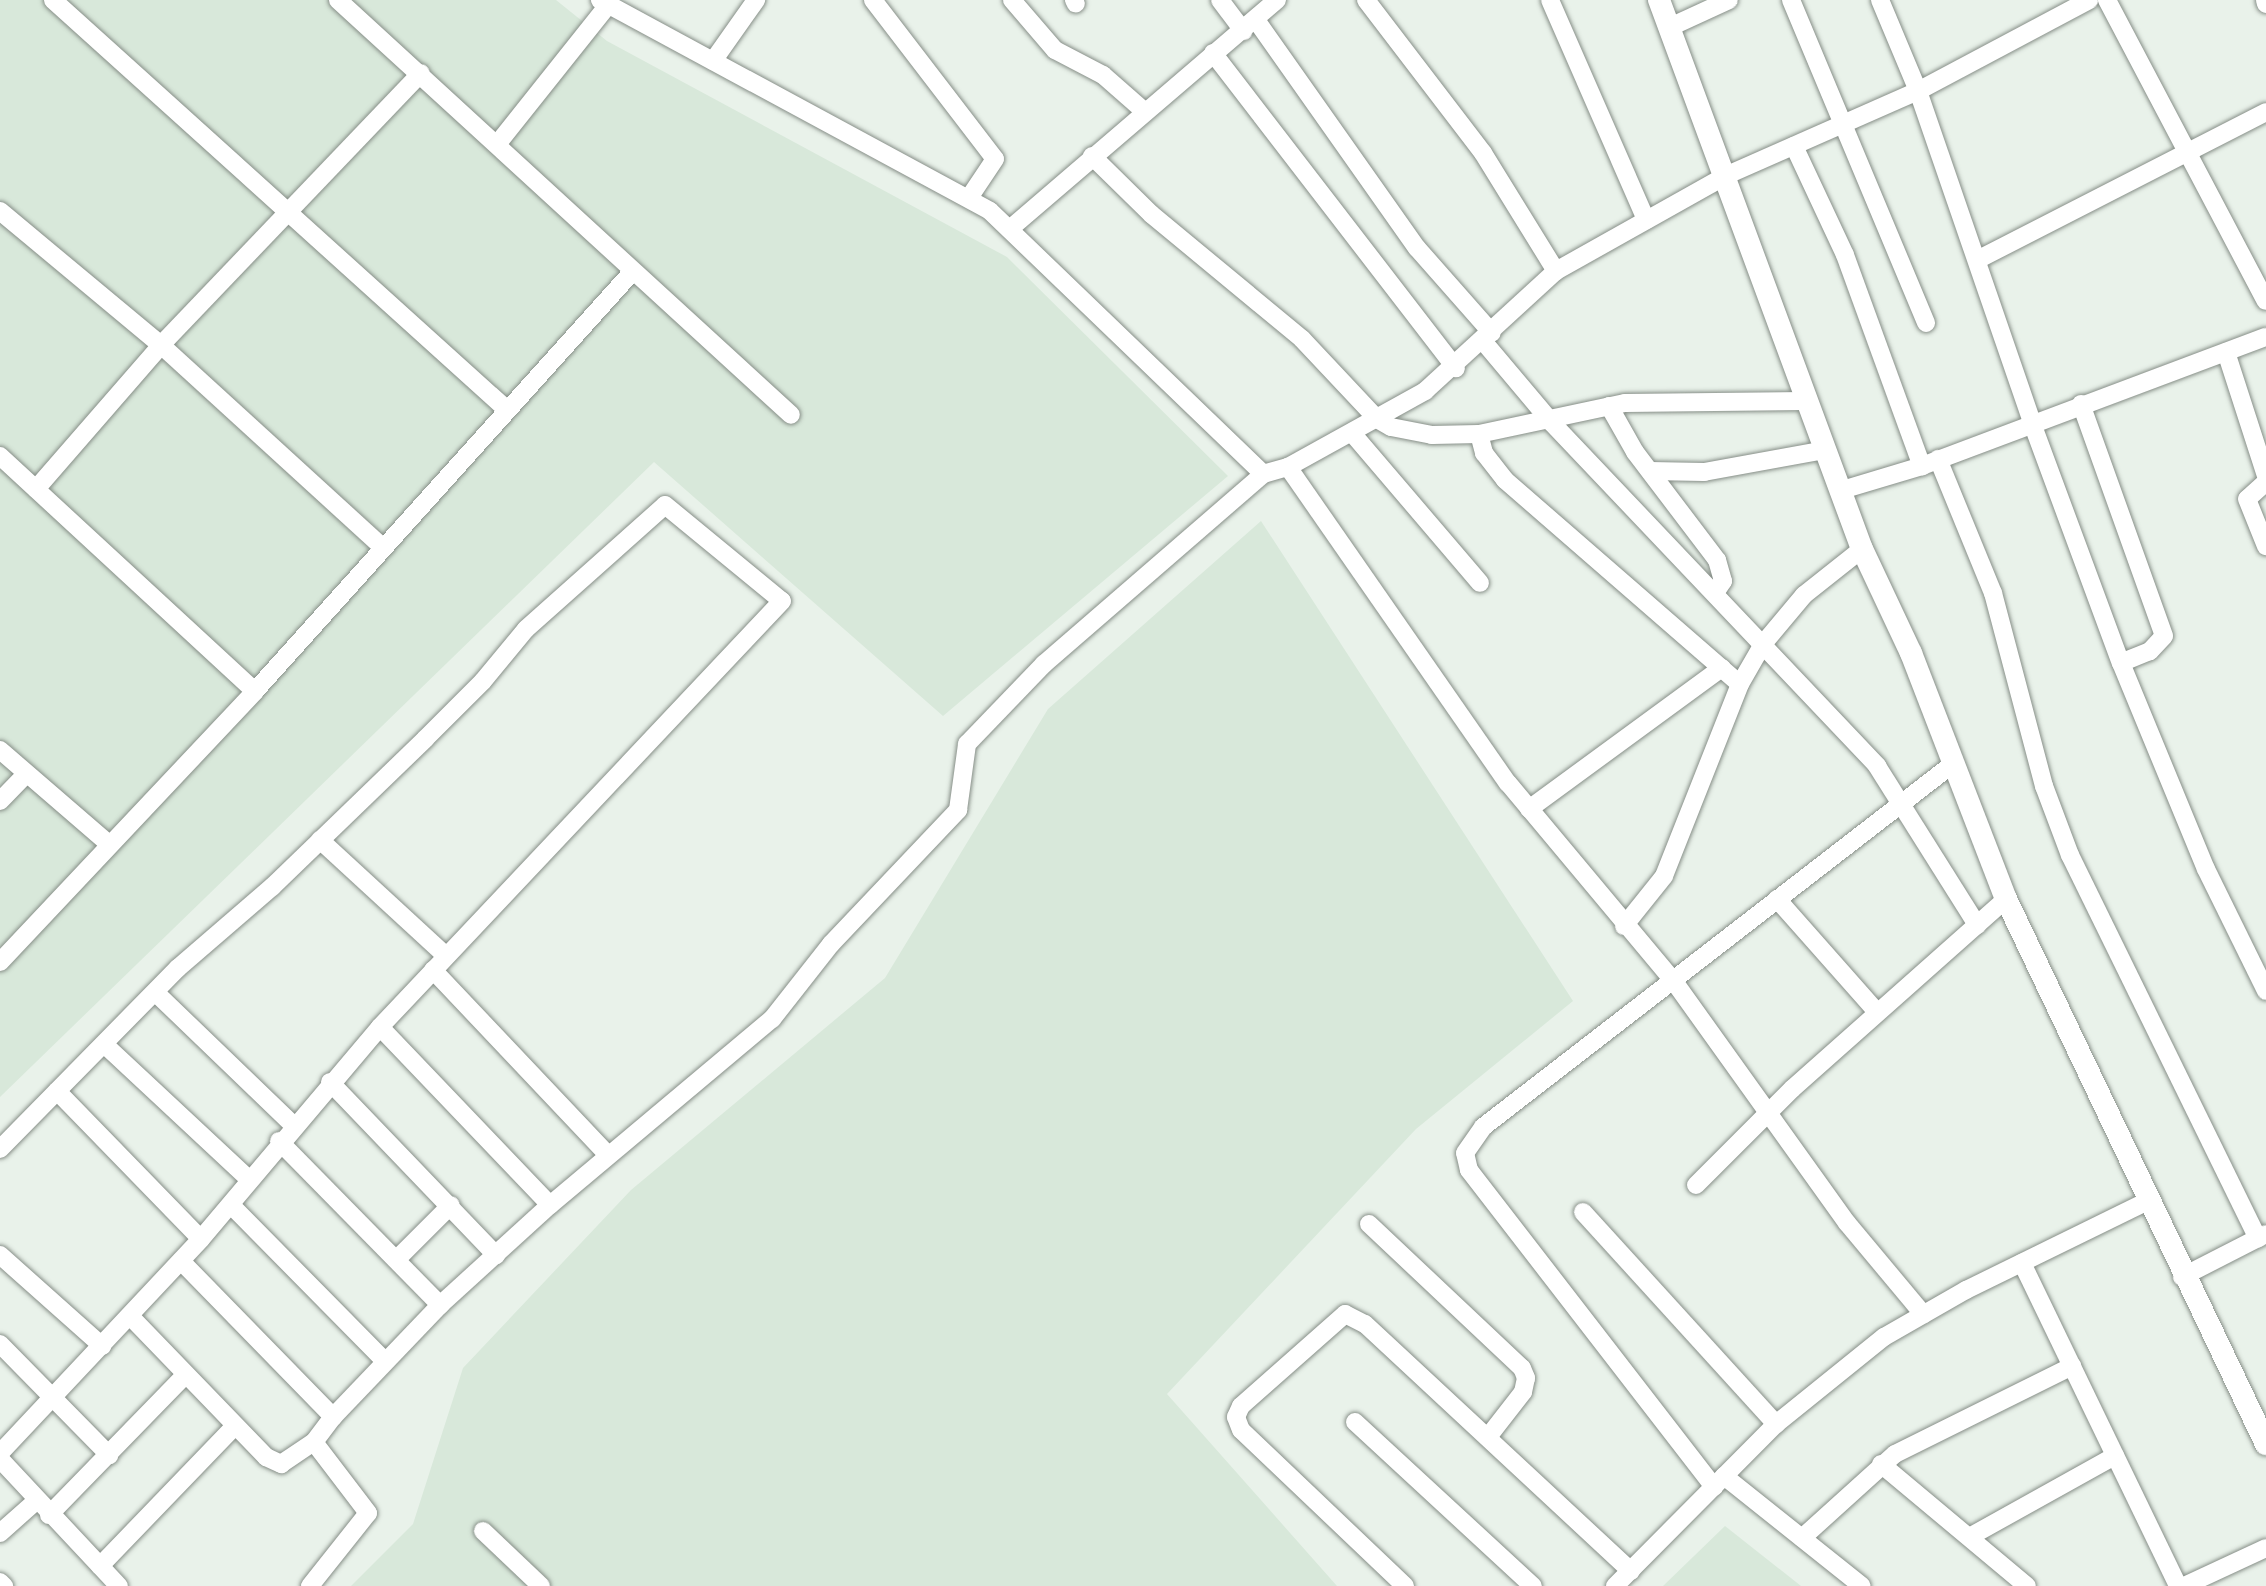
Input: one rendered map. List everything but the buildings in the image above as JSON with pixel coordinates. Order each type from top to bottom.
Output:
[{"type":"street","points":[[53,0],[505,408]]},
{"type":"street","points":[[338,0],[499,142],[633,271],[791,415]]},
{"type":"street","points":[[713,61],[756,0]]},
{"type":"street","points":[[873,0],[995,159],[969,198]]},
{"type":"street","points":[[1012,0],[1055,50],[1103,75],[1143,110]]},
{"type":"street","points":[[1220,0],[1250,25],[1552,423],[1831,711],[1877,766],[1977,925]]},
{"type":"street","points":[[1012,227],[1143,110],[1277,0]]},
{"type":"street","points":[[1366,0],[1483,153],[1556,271]]},
{"type":"street","points":[[1550,0],[1646,220]]},
{"type":"street","points":[[1659,0],[1862,549],[1911,653],[2006,899],[2150,1200],[2182,1277],[2266,1444]]},
{"type":"street","points":[[1668,28],[1729,0]]},
{"type":"street","points":[[1791,0],[1839,126],[1926,323]]},
{"type":"street","points":[[1880,0],[1918,91],[1979,259],[2032,423],[2121,663],[2206,869],[2266,991]]},
{"type":"street","points":[[130,1316],[233,1428],[281,1464],[314,1442],[384,1360],[440,1305],[608,1155],[772,1019],[831,944],[958,810],[967,744],[1044,664],[1263,474],[1288,467],[1352,433],[1456,368],[1556,271],[1725,176],[1918,91],[2089,0]]},
{"type":"street","points":[[2107,0],[2266,301]]},
{"type":"street","points":[[499,142],[604,3],[969,198],[1012,227],[1263,474]]},
{"type":"street","points":[[1213,53],[1456,368]]},
{"type":"street","points":[[36,489],[161,345],[421,73]]},
{"type":"street","points":[[1979,259],[2189,155],[2266,112]]},
{"type":"street","points":[[1794,146],[1845,255],[1930,462],[1993,593],[2044,786],[2070,855],[2262,1236],[2182,1277]]},
{"type":"street","points":[[1092,156],[1151,214],[1302,339],[1377,419],[1407,432],[1479,434],[1552,423],[1609,406],[1805,401]]},
{"type":"street","points":[[0,211],[161,345],[382,547]]},
{"type":"street","points":[[0,962],[255,691],[505,408],[633,271]]},
{"type":"street","points":[[1842,490],[1930,462],[2266,337]]},
{"type":"street","points":[[2226,352],[2266,476]]},
{"type":"street","points":[[2081,404],[2164,636],[2150,651],[2121,663]]},
{"type":"street","points":[[1609,406],[1650,471],[1717,560],[1723,581],[1715,593]]},
{"type":"street","points":[[1352,433],[1480,583]]},
{"type":"street","points":[[1479,434],[1484,453],[1505,480],[1740,684]]},
{"type":"street","points":[[1650,471],[1704,472],[1825,450]]},
{"type":"street","points":[[0,456],[255,691]]},
{"type":"street","points":[[1288,467],[1529,809],[1624,926],[1673,980],[1847,1223],[1923,1314]]},
{"type":"street","points":[[2266,482],[2247,499],[2266,546]]},
{"type":"street","points":[[0,1149],[156,993],[320,840],[483,681],[526,629],[665,505],[782,601],[380,1027],[279,1141],[201,1239],[0,1456],[43,1508],[119,1586]]},
{"type":"street","points":[[1624,926],[1664,876],[1740,684],[1763,644],[1804,595],[1862,549]]},
{"type":"street","points":[[1529,809],[1722,668]]},
{"type":"street","points":[[0,750],[110,845]]},
{"type":"street","points":[[1862,1586],[1802,1538],[1719,1482],[1469,1170],[1465,1153],[1483,1127],[1954,763]]},
{"type":"street","points":[[0,801],[26,774]]},
{"type":"street","points":[[320,840],[440,963],[608,1155]]},
{"type":"street","points":[[1777,899],[1877,1012]]},
{"type":"street","points":[[1696,1185],[1877,1012],[2006,899]]},
{"type":"street","points":[[156,993],[293,1125]]},
{"type":"street","points":[[380,1027],[550,1205]]},
{"type":"street","points":[[105,1045],[250,1180]]},
{"type":"street","points":[[330,1082],[496,1255]]},
{"type":"street","points":[[57,1091],[201,1239]]},
{"type":"street","points":[[279,1141],[440,1305]]},
{"type":"street","points":[[1615,1586],[1776,1424],[1884,1337],[2022,1263],[2150,1200]]},
{"type":"street","points":[[231,1205],[384,1360]]},
{"type":"street","points":[[397,1259],[451,1205]]},
{"type":"street","points":[[1583,1212],[1776,1424]]},
{"type":"street","points":[[1369,1224],[1522,1368],[1523,1392],[1488,1437]]},
{"type":"street","points":[[0,1255],[102,1346]]},
{"type":"street","points":[[181,1261],[333,1417]]},
{"type":"street","points":[[2022,1263],[2181,1586],[2266,1548]]},
{"type":"street","points":[[1405,1586],[1241,1430],[1236,1417],[1241,1406],[1345,1314],[1365,1324],[1631,1571]]},
{"type":"street","points":[[0,1344],[109,1455]]},
{"type":"street","points":[[1802,1538],[1881,1464],[2072,1366]]},
{"type":"street","points":[[0,1533],[43,1508],[109,1455],[185,1375]]},
{"type":"street","points":[[1355,1422],[1533,1586]]},
{"type":"street","points":[[100,1566],[233,1428]]},
{"type":"street","points":[[310,1586],[368,1513],[314,1442]]},
{"type":"street","points":[[1971,1536],[2115,1456]]},
{"type":"street","points":[[1881,1464],[1971,1536],[2027,1586]]},
{"type":"street","points":[[483,1531],[541,1586]]},
{"type":"shaded area","points":[[0,0],[556,0],[607,41],[1007,257],[1228,476],[943,716],[654,462],[0,1097]]},
{"type":"shaded area","points":[[1261,521],[1573,1001],[1416,1129],[1167,1394],[1337,1586],[351,1586],[413,1524],[463,1368],[631,1190],[885,978],[1048,709]]},
{"type":"shaded area","points":[[1725,1526],[1801,1586],[1663,1586]]}]
